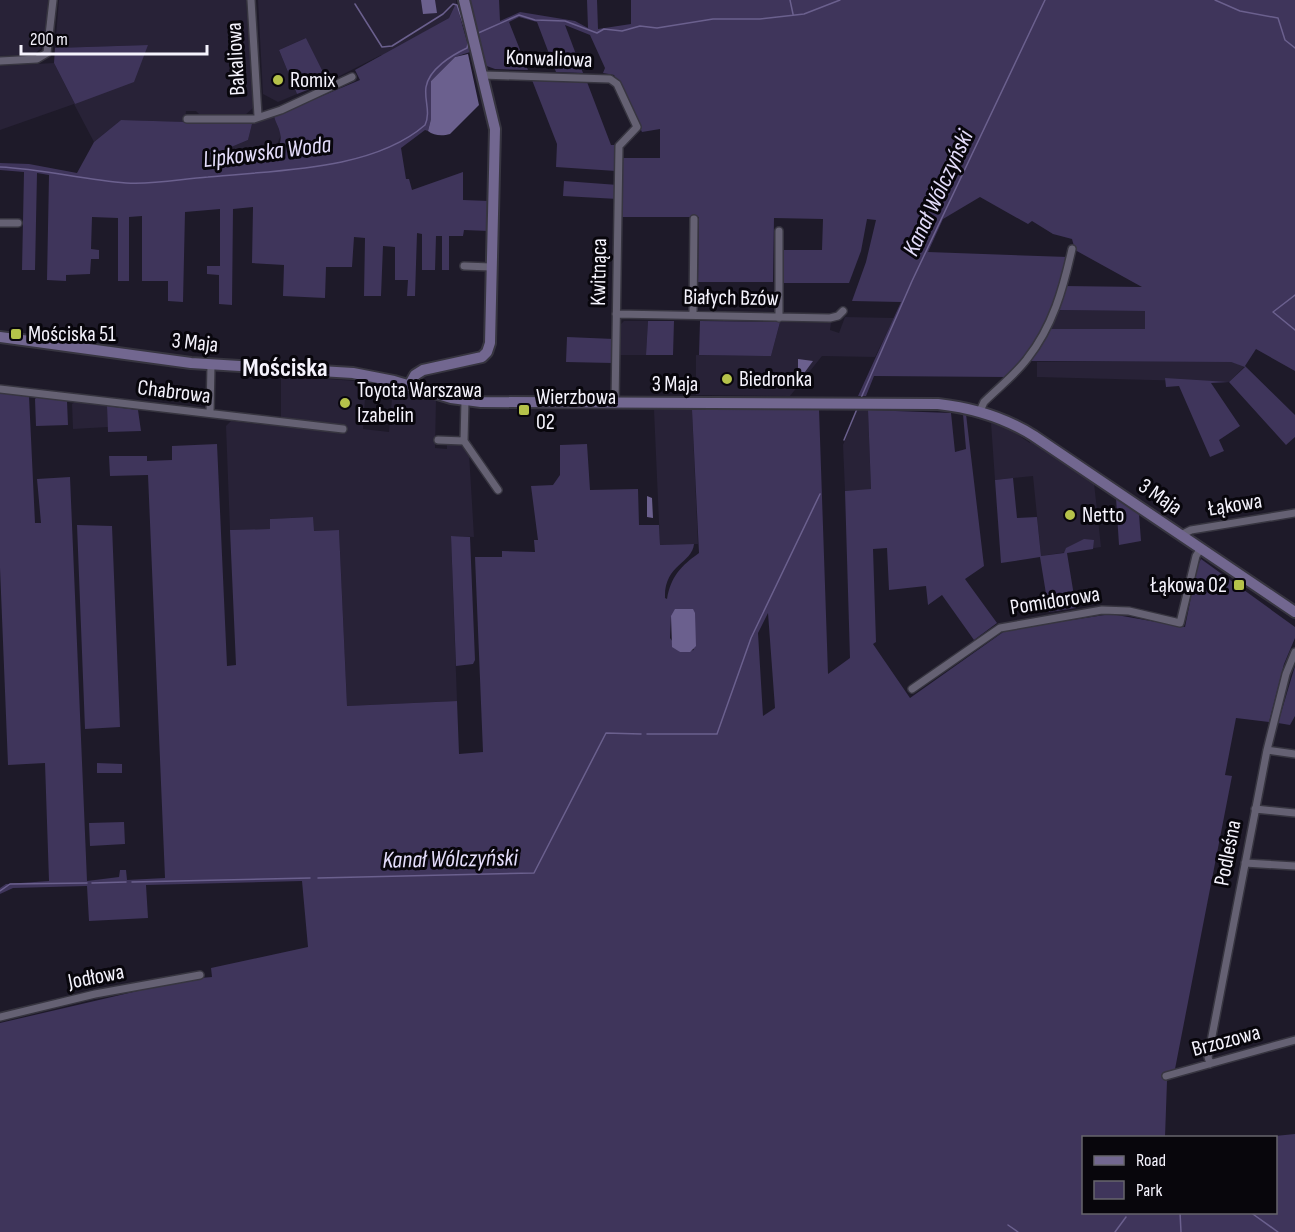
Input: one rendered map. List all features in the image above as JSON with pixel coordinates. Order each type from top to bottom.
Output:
[{"type":"street","points":[[0,61],[37,59],[47,53],[53,0]]},
{"type":"street","name":"Bakaliowa","points":[[251,0],[258,116]]},
{"type":"street","points":[[409,386],[415,375],[422,370],[478,358],[487,352],[490,344],[495,136],[464,0]]},
{"type":"street","name":"Konwaliowa","points":[[482,75],[614,80],[637,127],[632,134],[621,141]]},
{"type":"street","points":[[187,119],[254,118],[281,110],[352,77]]},
{"type":"street","name":"Kwitnąca","points":[[615,404],[621,141]]},
{"type":"street","points":[[693,315],[694,219]]},
{"type":"street","points":[[0,223],[18,223]]},
{"type":"street","points":[[779,231],[779,318]]},
{"type":"street","points":[[980,411],[984,402],[1021,366],[1035,347],[1057,308],[1072,249]]},
{"type":"street","points":[[464,266],[491,267]]},
{"type":"street","name":"Białych Bzów","points":[[616,314],[830,318],[838,316],[843,311]]},
{"type":"street","name":"3 Maja","points":[[0,337],[211,365],[353,373],[465,401],[615,404],[939,404],[980,411],[1008,421],[1034,436],[1295,612]]},
{"type":"street","points":[[210,413],[211,365]]},
{"type":"street","name":"Chabrowa","points":[[0,389],[343,429]]},
{"type":"street","points":[[465,401],[464,441],[498,490]]},
{"type":"street","points":[[438,440],[464,441]]},
{"type":"street","name":"Łąkowa","points":[[1181,535],[1191,530],[1295,513]]},
{"type":"street","name":"Pomidorowa","points":[[912,689],[1000,628],[1102,610],[1129,611],[1180,623],[1196,556],[1201,548]]},
{"type":"street","name":"Podleśna","points":[[1210,1064],[1208,1057],[1267,750],[1286,674],[1295,652]]},
{"type":"street","points":[[1267,750],[1295,754]]},
{"type":"street","points":[[1255,809],[1295,813]]},
{"type":"street","points":[[1245,862],[1295,866]]},
{"type":"street","name":"Jodłowa","points":[[0,1017],[94,994],[200,975]]},
{"type":"street","name":"Brzozowa","points":[[1166,1076],[1295,1040]]},
{"type":"shaded area","points":[[0,0],[48,0],[45,44],[35,54],[0,56]]},
{"type":"shaded area","points":[[59,0],[246,0],[253,108],[245,115],[199,114],[196,111],[186,111],[185,122],[121,120],[94,142],[74,104],[0,130],[0,66],[54,63],[75,104],[148,45],[55,48]]},
{"type":"shaded area","points":[[258,0],[456,0],[456,3],[449,18],[383,56],[328,82],[306,38],[279,50],[297,94],[278,102],[263,94]]},
{"type":"shaded area","points":[[421,0],[435,0],[437,13],[423,14]]},
{"type":"shaded area","points":[[468,54],[479,105],[450,134],[433,134],[428,131],[431,119],[431,81],[455,57]]},
{"type":"shaded area","points":[[274,116],[281,135],[273,154],[220,166],[213,162],[212,156],[248,140],[252,124]]},
{"type":"shaded area","points":[[1058,310],[1145,311],[1145,330],[1050,329]]},
{"type":"shaded area","points":[[845,317],[894,318],[875,357],[822,356],[790,396],[696,395],[696,355],[771,356],[780,322],[831,323],[830,330],[839,333]]},
{"type":"shaded area","points":[[624,321],[648,321],[646,355],[620,355],[621,324]]},
{"type":"shaded area","points":[[798,359],[813,361],[802,376],[798,374]]},
{"type":"shaded area","points":[[1037,362],[1231,362],[1245,366],[1229,382],[1037,377]]},
{"type":"shaded area","points":[[281,375],[366,382],[363,429],[389,432],[393,387],[436,400],[435,448],[447,449],[447,443],[464,445],[469,453],[474,537],[451,536],[457,701],[347,706],[339,530],[313,531],[313,517],[270,519],[271,529],[230,530],[226,426],[231,421],[265,425],[265,422],[281,419]]},
{"type":"shaded area","points":[[75,402],[107,406],[108,427],[73,429],[72,404]]},
{"type":"shaded area","points":[[654,410],[692,410],[698,544],[660,545]]},
{"type":"shaded area","points":[[857,410],[868,410],[871,490],[845,491],[843,445]]},
{"type":"shaded area","points":[[991,423],[1008,428],[1094,483],[1101,547],[1041,556],[1033,476],[995,480]]},
{"type":"shaded area","points":[[647,496],[652,498],[653,518],[647,517]]},
{"type":"shaded area","points":[[675,609],[693,609],[695,613],[696,646],[690,652],[680,652],[672,647],[671,616]]},
{"type":"green space","points":[[470,0],[499,0],[500,21],[520,12],[575,21],[588,28],[587,0],[597,0],[598,29],[631,24],[631,0],[1295,0],[1295,371],[1256,349],[1245,366],[1295,415],[1295,437],[1286,445],[1229,382],[1245,367],[1231,362],[1029,361],[1050,329],[1145,329],[1145,311],[1058,310],[1064,286],[1142,287],[1075,250],[1072,239],[1053,234],[1032,221],[1028,224],[980,197],[943,219],[928,252],[1068,257],[1059,291],[1038,337],[1005,377],[874,376],[866,396],[858,396],[901,302],[852,301],[866,262],[876,220],[867,219],[861,251],[849,283],[783,283],[783,250],[822,250],[823,219],[774,218],[773,282],[698,282],[699,217],[622,217],[623,158],[660,158],[660,129],[642,132],[614,75],[603,73],[605,68],[590,35],[565,25],[583,73],[556,72],[537,22],[519,17],[509,22],[528,70],[495,69],[484,65]]},
{"type":"green space","points":[[456,3],[470,52],[455,57],[431,81],[431,119],[428,131],[425,130],[401,148],[406,179],[409,179],[412,190],[463,172],[463,200],[489,201],[489,231],[464,230],[463,236],[449,236],[449,270],[442,270],[442,236],[436,236],[435,270],[422,270],[422,234],[417,233],[415,296],[407,296],[408,280],[395,280],[395,247],[383,246],[381,296],[364,296],[365,238],[354,237],[352,267],[326,267],[325,298],[283,296],[284,265],[252,263],[253,207],[233,209],[232,305],[219,304],[219,275],[207,274],[207,266],[220,266],[220,209],[185,212],[183,302],[168,301],[168,281],[142,281],[142,216],[129,217],[129,281],[118,281],[118,218],[92,217],[91,249],[99,250],[99,259],[91,259],[90,274],[66,275],[66,281],[47,280],[49,175],[37,173],[35,270],[22,270],[24,172],[0,170],[0,163],[29,164],[77,173],[94,142],[121,120],[252,124],[248,140],[212,156],[213,162],[220,166],[259,159],[269,155],[280,142],[274,116],[360,80],[355,70],[449,18]]},
{"type":"green space","points":[[306,38],[328,82],[297,94],[279,50]]},
{"type":"green space","points":[[148,45],[134,82],[75,104],[54,63],[55,48]]},
{"type":"green space","points":[[532,80],[587,82],[611,145],[615,145],[616,171],[556,167],[557,144]]},
{"type":"green space","points":[[564,181],[618,185],[618,199],[563,196]]},
{"type":"green space","points":[[648,321],[674,321],[673,355],[646,355]]},
{"type":"green space","points":[[700,321],[780,322],[771,356],[699,355]]},
{"type":"green space","points":[[567,337],[614,339],[613,363],[566,362]]},
{"type":"green space","points":[[1165,378],[1229,382],[1211,383],[1240,426],[1219,440],[1224,451],[1210,457],[1179,386],[1166,387]]},
{"type":"green space","points":[[0,392],[29,396],[35,523],[41,523],[37,479],[70,477],[87,881],[119,877],[120,870],[126,870],[127,880],[165,878],[148,475],[110,476],[109,456],[147,456],[147,461],[172,460],[172,446],[217,444],[227,666],[236,665],[230,530],[270,529],[270,519],[313,517],[314,531],[339,530],[347,706],[457,701],[459,754],[483,752],[475,557],[502,557],[502,551],[535,552],[534,540],[538,540],[531,486],[553,485],[560,475],[560,445],[587,444],[590,490],[638,489],[639,525],[659,525],[660,545],[694,544],[692,551],[669,578],[666,587],[665,598],[667,599],[671,584],[678,572],[699,553],[692,410],[819,409],[828,674],[850,658],[845,491],[871,489],[868,410],[951,413],[955,452],[966,449],[963,414],[966,414],[984,566],[965,579],[997,623],[974,640],[942,595],[928,605],[926,586],[889,590],[887,548],[873,549],[876,642],[873,644],[910,698],[1006,630],[1111,614],[1185,627],[1197,567],[1201,559],[1295,627],[1295,638],[1284,664],[1269,722],[1236,718],[1225,775],[1232,776],[1175,1069],[1164,1073],[1167,1081],[1165,1136],[1082,1136],[1082,1214],[1277,1214],[1276,1136],[1295,1134],[1295,1232],[0,1232],[0,1023],[189,979],[212,977],[211,968],[308,947],[302,881],[146,885],[148,918],[89,921],[87,886],[13,888],[0,894],[0,888],[6,884],[49,881],[45,763],[8,765],[0,568]],"holes":[[[768,613],[775,708],[763,716],[758,633]],[[671,616],[694,650],[680,652],[670,638]]]},
{"type":"green space","points":[[37,397],[67,401],[68,425],[36,426],[35,399]]},
{"type":"green space","points":[[107,406],[138,410],[141,431],[108,432]]},
{"type":"green space","points":[[1013,478],[1017,518],[1037,517],[1041,556],[1064,553],[1066,548],[1084,539],[1094,540],[1093,549],[1067,553],[1076,608],[1049,612],[1040,557],[1001,563],[995,480]]},
{"type":"green space","points":[[1116,498],[1139,514],[1141,541],[1119,545]]},
{"type":"green space","points":[[77,525],[112,526],[120,727],[85,729]]},
{"type":"green space","points":[[451,536],[470,537],[475,660],[473,664],[456,666]]},
{"type":"green space","points":[[1295,666],[1295,716],[1290,725],[1278,723]]},
{"type":"green space","points":[[97,763],[122,764],[122,773],[97,773]]},
{"type":"green space","points":[[124,822],[125,844],[90,846],[89,823]]},
{"type":"waterway","points":[[790,0],[793,14]]},
{"type":"waterway","name":"Lipkowska Woda","points":[[476,34],[519,15],[535,20],[565,21],[597,33],[604,29],[622,31],[640,26],[657,28],[713,19],[760,19],[804,14],[840,0]]},
{"type":"waterway","name":"Kanał Wólczyński","points":[[861,398],[912,281],[1045,0]]},
{"type":"waterway","points":[[1215,0],[1240,11],[1278,18],[1285,40],[1295,48]]},
{"type":"waterway","points":[[355,4],[382,47],[392,46],[443,14],[453,4],[457,5],[467,35]]},
{"type":"waterway","name":"Lipkowska Woda","points":[[0,167],[110,182],[157,183],[293,170],[351,160],[378,152],[403,140],[425,125],[428,80],[442,63],[467,48],[469,40]]},
{"type":"waterway","points":[[1295,295],[1273,312],[1295,330]]},
{"type":"waterway","name":"Kanał Wólczyński","points":[[844,440],[857,409]]},
{"type":"waterway","name":"Kanał Wólczyński","points":[[647,734],[717,734],[751,638],[820,494]]},
{"type":"waterway","name":"Kanał Wólczyński","points":[[318,878],[534,873],[606,733],[641,734]]},
{"type":"waterway","name":"Kanał Wólczyński","points":[[132,882],[310,878]]},
{"type":"waterway","name":"Kanał Wólczyński","points":[[92,883],[126,882]]},
{"type":"waterway","name":"Kanał Wólczyński","points":[[0,891],[10,884],[87,883]]},
{"type":"waterway","points":[[1180,1214],[1181,1232]]},
{"type":"waterway","points":[[1253,1214],[1278,1232]]},
{"type":"waterway","points":[[1115,1232],[1126,1217]]},
{"type":"waterway","points":[[1008,1225],[1018,1232]]},
{"type":"place","name":"Romix","points":[[278,80]]},
{"type":"place","name":"Mościska 51","points":[[16,334]]},
{"type":"place","name":"Biedronka","points":[[727,379]]},
{"type":"place","name":"Toyota Warszawa Izabelin","points":[[345,403]]},
{"type":"place","name":"Wierzbowa 02","points":[[524,410]]},
{"type":"place","name":"Netto","points":[[1070,515]]},
{"type":"place","name":"Łąkowa 02","points":[[1239,585]]},
{"type":"district","name":"Mościska","points":[[285,368]]}]
